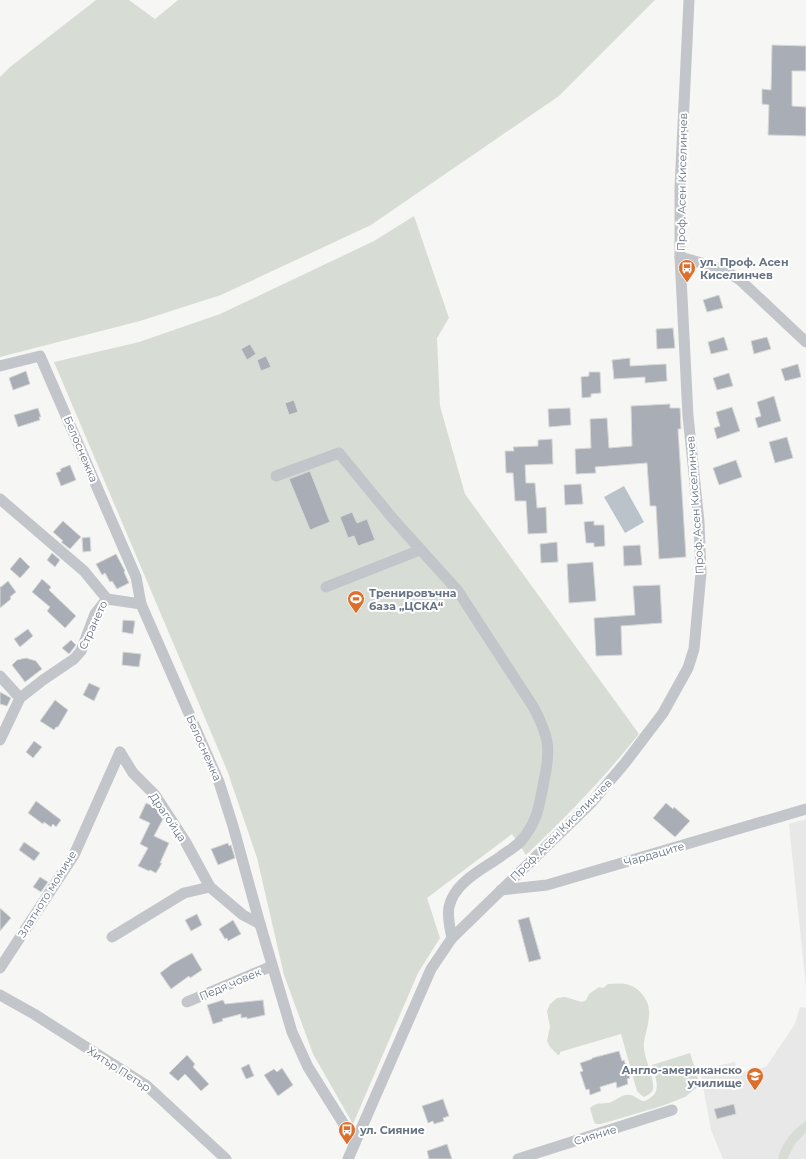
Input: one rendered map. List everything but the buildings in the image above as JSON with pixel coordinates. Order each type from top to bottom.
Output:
[{"type":"street","name":"Проф. Асен Киселинчев","points":[[348,1159],[431,969],[452,938],[592,802],[625,764],[663,713],[688,668],[694,649],[701,573],[698,522],[688,416],[680,258],[680,172],[689,0]]},
{"type":"street","points":[[680,258],[695,261],[732,274],[806,342]]},
{"type":"street","name":"Белоснежка","points":[[0,366],[40,356],[136,578],[141,604],[219,782],[292,1032],[308,1067],[355,1142]]},
{"type":"street","points":[[276,476],[339,453],[368,490],[420,550],[446,576],[468,605],[534,708],[548,739],[547,763],[538,812],[534,823],[518,844],[470,878],[455,894],[449,908],[448,916],[452,938]]},
{"type":"street","name":"Странето","points":[[0,499],[84,571],[107,599],[95,614],[82,651],[20,698],[0,740]]},
{"type":"street","points":[[326,587],[420,550]]},
{"type":"street","points":[[107,599],[141,604]]},
{"type":"street","points":[[0,676],[20,698]]},
{"type":"street","name":"Драгойца","points":[[120,752],[133,773],[155,795],[185,841],[210,887]]},
{"type":"street","name":"Златното момиче","points":[[0,968],[74,855],[120,752]]},
{"type":"street","name":"Чардаците","points":[[501,890],[547,886],[806,809]]},
{"type":"street","points":[[112,937],[184,893],[210,887],[242,915],[260,924]]},
{"type":"street","name":"Педя човек","points":[[187,1002],[272,966]]},
{"type":"street","name":"Хитър Петър","points":[[0,995],[34,1014],[147,1086],[226,1159]]},
{"type":"street","name":"Сияние","points":[[518,1159],[672,1110]]},
{"type":"shaded area","points":[[96,0],[129,0],[155,19],[178,0],[655,0],[559,96],[371,225],[221,295],[140,321],[0,357],[0,77],[10,67]]},
{"type":"shaded area","name":"Тренировъчна база „ЦСКА“","points":[[414,216],[449,318],[437,338],[440,406],[465,494],[639,734],[584,797],[526,855],[512,834],[427,898],[440,938],[418,973],[353,1124],[313,1054],[284,975],[257,858],[227,770],[54,362],[139,342],[220,314],[374,241]]},
{"type":"shaded area","points":[[624,486],[644,522],[625,533],[604,497]]},
{"type":"shaded area","points":[[806,819],[806,987],[789,824]]},
{"type":"shaded area","points":[[608,984],[626,984],[636,988],[644,996],[648,1006],[649,1020],[644,1040],[644,1052],[653,1089],[651,1093],[644,1097],[637,1091],[621,1034],[560,1052],[558,1055],[550,1047],[547,1041],[550,1027],[547,1011],[550,1004],[557,998],[565,997],[582,1002],[586,1000],[589,994],[599,987],[603,988]]},
{"type":"shaded area","name":"Англо-американско училище","points":[[800,1007],[806,1008],[806,1159],[723,1159],[711,1130],[701,1075],[716,1066],[735,1062],[738,1073],[766,1067],[795,1024]]},
{"type":"shaded area","points":[[690,1053],[700,1085],[685,1097],[662,1106],[601,1124],[596,1124],[594,1122],[590,1108],[596,1104],[607,1103],[628,1095],[632,1095],[642,1101],[646,1100],[654,1095],[657,1087],[652,1065]]},
{"type":"shaded area","points":[[806,1121],[806,1132],[795,1144],[787,1159],[778,1159],[788,1137]]},
{"type":"place","name":"ул. Проф. Асен Киселинчев","points":[[687,283]]},
{"type":"place","name":"Тренировъчна база „ЦСКА“","points":[[356,614]]},
{"type":"place","name":"Англо-американско училище","points":[[755,1091]]},
{"type":"place","name":"ул. Сияние","points":[[347,1145]]}]
